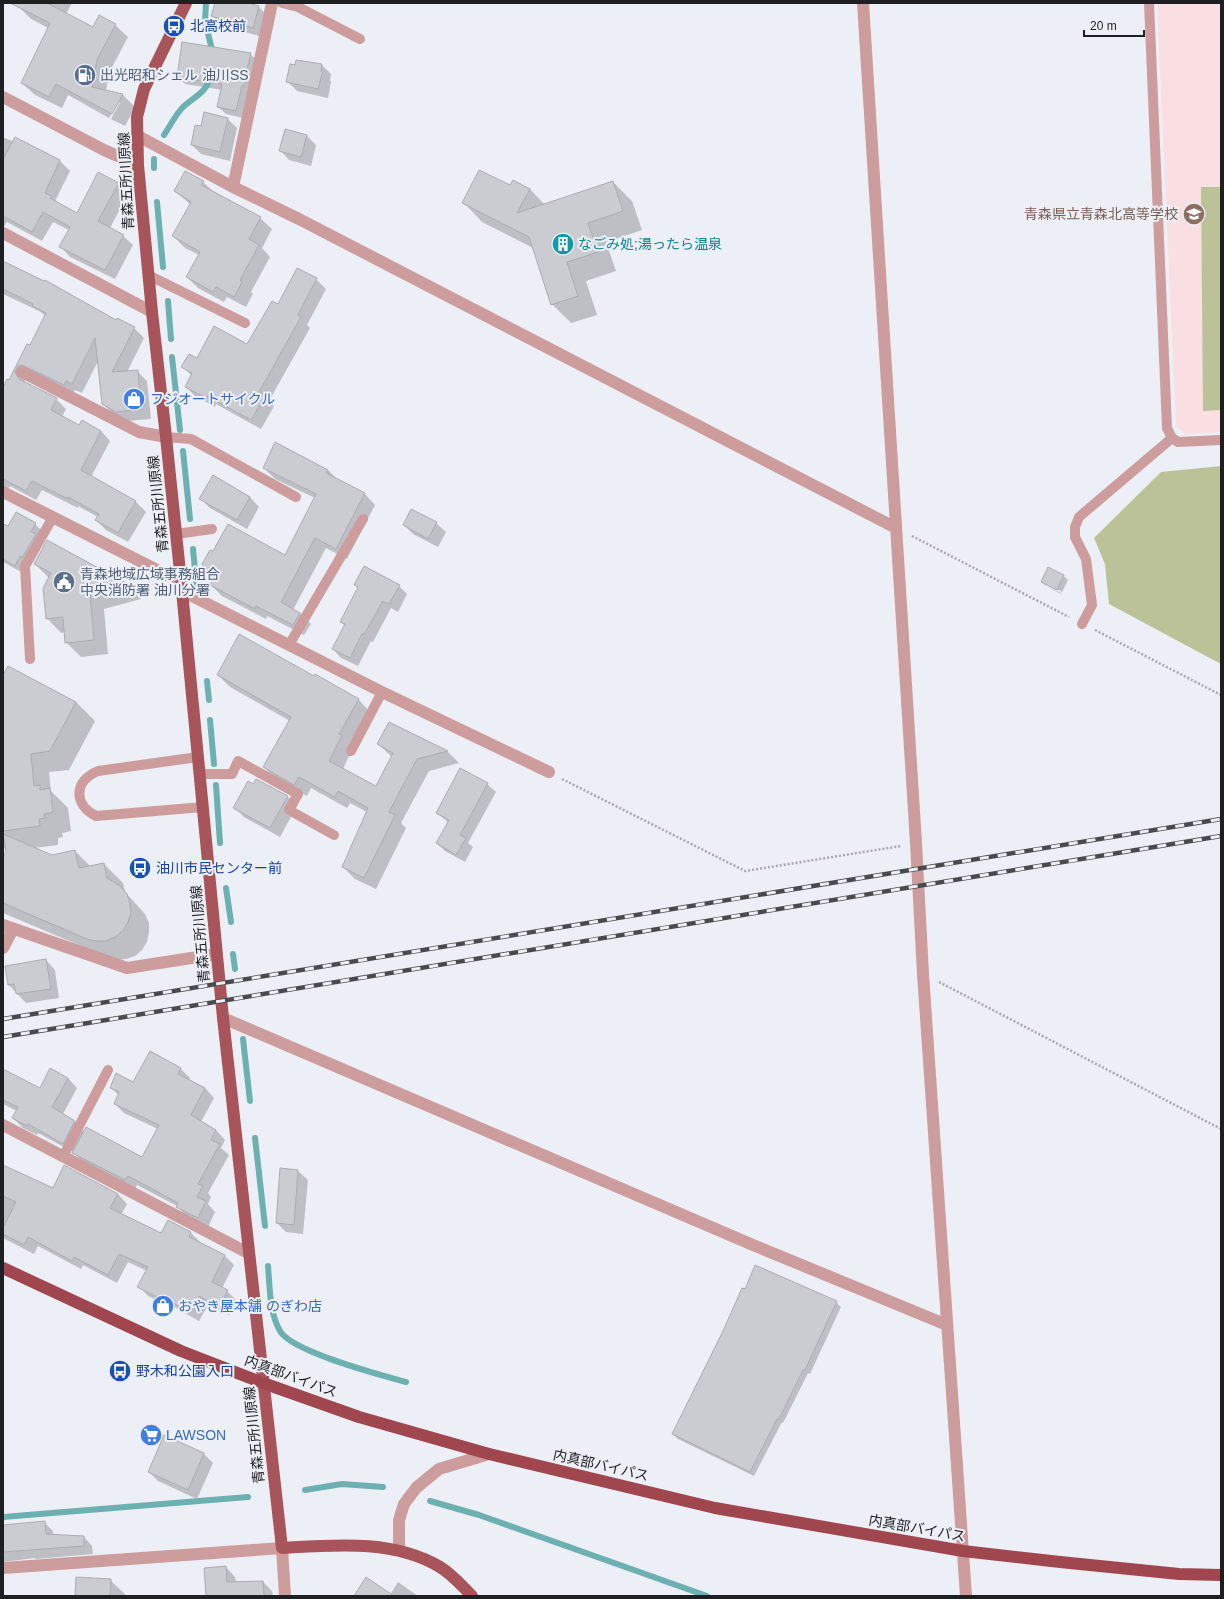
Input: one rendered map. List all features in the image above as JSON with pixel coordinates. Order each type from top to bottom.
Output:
[{"type":"highway","name":"内真部バイパス","points":[[3,1268],[181,1351],[263,1383],[359,1417],[489,1454],[715,1508],[963,1551],[1179,1574],[1221,1575]]},
{"type":"main road","name":"青森五所川原線","points":[[186,3],[144,89],[137,116],[138,165],[148,275],[176,534],[223,1018],[282,1548]]},
{"type":"main road","points":[[282,1548],[359,1546],[399,1550],[441,1568],[472,1596]]},
{"type":"street","points":[[233,187],[272,3]]},
{"type":"street","points":[[863,3],[923,974],[966,1596]]},
{"type":"street","points":[[3,98],[104,150],[138,165]]},
{"type":"street","points":[[138,136],[233,187],[299,219],[896,528]]},
{"type":"street","points":[[3,232],[152,312]]},
{"type":"street","points":[[22,372],[139,432],[166,437]]},
{"type":"street","points":[[3,492],[53,517],[289,645],[382,692],[549,772]]},
{"type":"street","points":[[3,948],[8,927],[126,968],[217,954]]},
{"type":"street","points":[[223,1018],[753,1245],[947,1325]]},
{"type":"street","points":[[3,1125],[248,1253]]},
{"type":"street","points":[[399,1550],[399,1520],[404,1504],[416,1488],[440,1469],[489,1454]]},
{"type":"street","points":[[3,1568],[282,1548],[285,1596]]},
{"type":"lane","points":[[282,3],[298,7],[360,39]]},
{"type":"lane","points":[[1149,3],[1167,428],[1172,438],[1178,442],[1221,440]]},
{"type":"lane","points":[[148,275],[245,323]]},
{"type":"lane","points":[[166,437],[192,439],[296,497]]},
{"type":"lane","points":[[1082,624],[1092,605],[1086,559],[1075,537],[1079,517],[1172,438]]},
{"type":"lane","points":[[30,659],[25,566],[53,517]]},
{"type":"lane","points":[[289,645],[363,519]]},
{"type":"lane","points":[[176,534],[212,529]]},
{"type":"lane","points":[[351,751],[382,692]]},
{"type":"lane","points":[[198,757],[98,771],[88,775],[82,783],[79,793],[80,803],[87,811],[96,816],[203,806]]},
{"type":"lane","points":[[199,774],[232,774],[238,761],[298,794],[289,810],[334,835]]},
{"type":"lane","points":[[63,1157],[108,1070]]},
{"type":"path","points":[[896,528],[1221,695]]},
{"type":"path","points":[[549,772],[745,871],[916,843]]},
{"type":"path","points":[[923,974],[1221,1128]]},
{"type":"shaded area","name":"青森県立青森北高等学校","points":[[1157,3],[1221,3],[1221,432],[1185,434],[1176,426]]},
{"type":"green space","points":[[1201,187],[1221,187],[1221,410],[1203,411]]},
{"type":"green space","points":[[1221,466],[1221,664],[1109,604],[1105,564],[1094,538],[1161,472]]},
{"type":"building","points":[[10,3],[47,3],[93,27],[99,15],[116,24],[97,60],[92,87],[123,94],[112,114],[56,84],[49,97],[21,83],[50,23]]},
{"type":"building","points":[[215,3],[248,3],[259,6],[253,28],[211,16]]},
{"type":"building","points":[[182,42],[251,53],[244,86],[242,86],[236,111],[217,107],[222,84],[177,77]]},
{"type":"building","points":[[296,60],[322,64],[321,71],[323,71],[318,89],[286,82],[290,64],[295,65]]},
{"type":"building","points":[[204,112],[228,118],[220,152],[191,145],[195,125],[201,126]]},
{"type":"building","points":[[285,129],[307,135],[301,157],[279,151]]},
{"type":"building","points":[[15,137],[60,160],[45,193],[52,196],[50,198],[77,213],[98,172],[119,183],[98,221],[124,235],[105,270],[59,247],[70,227],[43,212],[32,232],[3,216],[3,159]]},
{"type":"building","name":"なごみ処;湯ったら温泉","points":[[479,170],[510,185],[513,180],[530,189],[517,213],[613,181],[623,211],[588,223],[598,252],[567,262],[578,296],[551,305],[529,237],[462,203]]},
{"type":"building","points":[[185,171],[204,181],[201,185],[261,217],[249,239],[259,245],[240,280],[242,282],[234,297],[216,287],[213,292],[186,277],[200,252],[172,236],[191,202],[174,191]]},
{"type":"building","points":[[3,261],[44,281],[45,280],[116,320],[117,318],[135,327],[112,372],[138,370],[141,409],[116,412],[102,404],[95,338],[72,384],[66,381],[64,385],[22,365],[18,366],[15,372],[19,379],[57,398],[51,410],[79,425],[82,420],[101,431],[81,470],[136,501],[118,533],[95,520],[99,514],[68,497],[68,499],[32,481],[26,491],[3,479],[3,388],[7,379],[9,380],[27,344],[30,345],[46,313],[32,306],[33,304],[3,289]]},
{"type":"building","points":[[297,268],[317,278],[298,315],[301,317],[259,392],[265,396],[251,420],[207,396],[206,398],[185,387],[192,373],[181,367],[189,354],[197,358],[214,326],[247,344],[272,301],[278,304]]},
{"type":"building","points":[[275,442],[328,470],[326,473],[365,493],[336,549],[315,538],[281,602],[300,613],[293,625],[256,606],[255,609],[210,585],[214,576],[205,571],[202,564],[210,550],[213,551],[228,524],[285,555],[316,494],[263,468]]},
{"type":"building","points":[[213,475],[250,497],[237,520],[199,499]]},
{"type":"building","points":[[411,509],[437,522],[428,539],[403,525]]},
{"type":"building","points":[[16,512],[36,523],[31,532],[36,534],[22,558],[20,556],[15,566],[3,559],[3,524],[8,526]]},
{"type":"building","points":[[47,540],[128,584],[90,594],[94,640],[65,643],[63,617],[46,619],[43,588],[51,573],[34,564]]},
{"type":"building","points":[[364,566],[400,585],[389,604],[383,601],[364,634],[362,634],[350,658],[332,649],[345,624],[340,622],[358,587],[354,585]]},
{"type":"building","points":[[1048,567],[1064,575],[1057,590],[1041,582]]},
{"type":"building","points":[[239,634],[314,676],[315,674],[359,699],[339,734],[342,735],[329,761],[376,786],[393,753],[377,744],[389,722],[448,751],[417,759],[389,812],[395,815],[364,878],[342,867],[368,808],[338,791],[335,797],[299,777],[294,785],[263,767],[291,717],[217,675]]},
{"type":"building","points":[[8,666],[76,702],[50,751],[31,754],[34,786],[40,785],[40,790],[50,788],[53,812],[44,814],[45,818],[39,819],[40,826],[3,831],[3,675]]},
{"type":"building","points":[[460,768],[488,783],[460,835],[466,838],[456,855],[436,843],[449,820],[436,813]]},
{"type":"building","points":[[256,779],[288,796],[270,828],[233,808],[248,781],[253,784]]},
{"type":"building","points":[[3,834],[52,855],[75,850],[79,868],[104,863],[107,878],[120,886],[127,894],[130,903],[131,913],[123,931],[106,941],[87,939],[3,903],[3,857],[6,851]]},
{"type":"building","points":[[46,959],[51,989],[16,994],[14,984],[8,985],[5,966]]},
{"type":"building","points":[[150,1051],[181,1068],[178,1074],[205,1088],[191,1115],[216,1130],[211,1140],[220,1144],[198,1184],[203,1186],[197,1197],[206,1201],[198,1218],[176,1207],[178,1203],[128,1176],[125,1180],[72,1153],[86,1127],[142,1157],[159,1125],[114,1104],[119,1092],[110,1088],[116,1073],[133,1082]]},
{"type":"building","points":[[50,1068],[68,1078],[52,1107],[75,1121],[63,1144],[28,1124],[27,1126],[12,1118],[18,1107],[3,1100],[3,1069],[40,1088]]},
{"type":"building","points":[[3,1165],[53,1188],[64,1165],[118,1194],[110,1208],[161,1233],[168,1220],[191,1232],[189,1237],[225,1255],[212,1282],[228,1290],[219,1307],[199,1296],[190,1312],[160,1296],[159,1298],[137,1287],[148,1267],[119,1254],[108,1275],[74,1257],[72,1261],[28,1237],[24,1245],[3,1234],[3,1228],[16,1202],[3,1196]]},
{"type":"building","points":[[280,1168],[298,1170],[294,1225],[276,1223]]},
{"type":"building","points":[[755,1265],[837,1301],[805,1370],[803,1370],[779,1419],[777,1419],[750,1472],[672,1434],[723,1331],[742,1288],[745,1289]]},
{"type":"building","points":[[164,1435],[204,1453],[188,1490],[148,1472]]},
{"type":"building","points":[[45,1521],[46,1534],[84,1536],[84,1546],[3,1552],[3,1525]]},
{"type":"building","points":[[226,1566],[227,1582],[263,1581],[264,1596],[206,1596],[204,1568]]},
{"type":"building","points":[[76,1577],[111,1579],[110,1596],[75,1596]]},
{"type":"building","points":[[366,1577],[394,1596],[354,1596]]},
{"type":"waterway","points":[[206,3],[205,21],[213,54]]},
{"type":"waterway","points":[[164,135],[180,110],[204,89],[211,74]]},
{"type":"waterway","points":[[154,159],[154,168]]},
{"type":"waterway","points":[[157,202],[163,267]]},
{"type":"waterway","points":[[168,301],[171,339]]},
{"type":"waterway","points":[[172,357],[180,430]]},
{"type":"waterway","points":[[183,451],[190,519]]},
{"type":"waterway","points":[[193,549],[197,591]]},
{"type":"waterway","points":[[207,681],[209,700]]},
{"type":"waterway","points":[[210,720],[214,764]]},
{"type":"waterway","points":[[216,785],[220,843]]},
{"type":"waterway","points":[[226,888],[231,922]]},
{"type":"waterway","points":[[233,954],[235,969]]},
{"type":"waterway","points":[[243,1039],[250,1101]]},
{"type":"waterway","points":[[255,1138],[265,1226]]},
{"type":"waterway","points":[[268,1266],[272,1308],[276,1324],[280,1331],[288,1339],[301,1347],[338,1362],[406,1382]]},
{"type":"waterway","points":[[305,1490],[342,1484],[383,1487]]},
{"type":"waterway","points":[[3,1517],[248,1497]]},
{"type":"waterway","points":[[430,1501],[479,1515],[707,1596]]},
{"type":"railway","points":[[3,1019],[1221,819]]},
{"type":"railway","points":[[3,1037],[1221,836]]},
{"type":"place","name":"北高校前","points":[[174,26]]},
{"type":"place","name":"出光昭和シェル 油川SS","points":[[85,75]]},
{"type":"place","name":"青森県立青森北高等学校","points":[[1194,214]]},
{"type":"place","name":"なごみ処;湯ったら温泉","points":[[563,244]]},
{"type":"place","name":"フジオートサイクル","points":[[134,399]]},
{"type":"place","name":"青森地域広域事務組合 中央消防署 油川分署","points":[[64,582]]},
{"type":"place","name":"油川市民センター前","points":[[140,868]]},
{"type":"place","name":"おやき屋本舗 のぎわ店","points":[[163,1306]]},
{"type":"place","name":"野木和公園入口","points":[[120,1371]]},
{"type":"place","name":"LAWSON","points":[[151,1435]]}]
